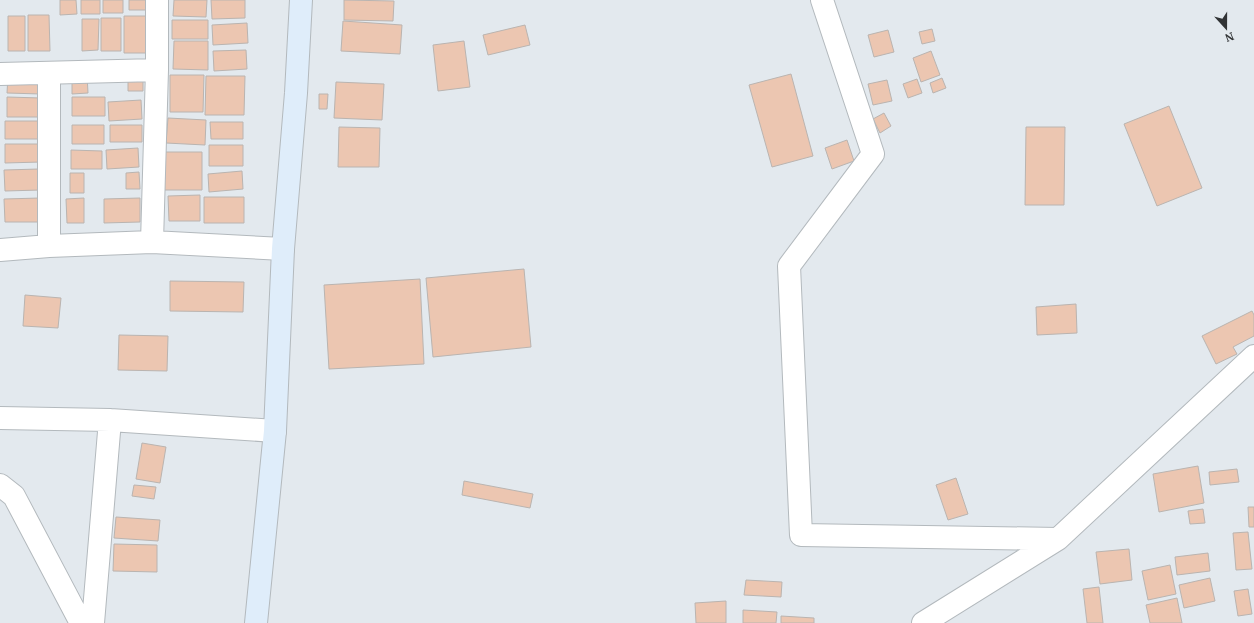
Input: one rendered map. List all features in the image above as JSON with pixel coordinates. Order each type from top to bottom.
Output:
[{"type":"main road","points":[[256,623],[275,431],[283,249],[296,93],[301,0]]},
{"type":"street","points":[[152,242],[157,70],[156,0]]},
{"type":"street","points":[[822,0],[873,154],[789,266],[801,535],[1058,539]]},
{"type":"street","points":[[0,74],[157,70]]},
{"type":"street","points":[[49,73],[49,246]]},
{"type":"street","points":[[0,250],[49,246],[152,242],[283,249]]},
{"type":"street","points":[[923,623],[1058,539],[1254,356]]},
{"type":"street","points":[[0,418],[110,420],[275,431]]},
{"type":"street","points":[[93,623],[110,420]]},
{"type":"street","points":[[0,485],[14,496],[81,623]]},
{"type":"building","points":[[60,0],[76,0],[77,14],[60,15]]},
{"type":"building","points":[[81,0],[100,0],[100,14],[81,14]]},
{"type":"building","points":[[103,0],[123,0],[123,13],[103,13]]},
{"type":"building","points":[[129,0],[152,0],[151,10],[129,10]]},
{"type":"building","points":[[174,0],[207,0],[206,17],[173,16]]},
{"type":"building","points":[[211,0],[245,0],[245,18],[212,19]]},
{"type":"building","points":[[344,0],[394,1],[393,21],[344,20]]},
{"type":"building","points":[[28,15],[49,15],[50,51],[28,51]]},
{"type":"building","points":[[8,16],[25,16],[25,51],[8,51]]},
{"type":"building","points":[[124,16],[149,16],[149,53],[124,53]]},
{"type":"building","points":[[101,18],[121,18],[121,51],[101,51]]},
{"type":"building","points":[[82,19],[99,19],[98,50],[82,51]]},
{"type":"building","points":[[172,20],[208,20],[208,39],[172,39]]},
{"type":"building","points":[[343,21],[402,25],[400,54],[341,51]]},
{"type":"building","points":[[247,23],[248,43],[213,45],[212,25]]},
{"type":"building","points":[[525,25],[530,45],[488,55],[483,35]]},
{"type":"building","points":[[932,29],[935,41],[922,44],[919,32]]},
{"type":"building","points":[[888,30],[894,52],[874,57],[868,35]]},
{"type":"building","points":[[174,41],[208,41],[208,70],[173,69]]},
{"type":"building","points":[[464,41],[470,87],[438,91],[433,45]]},
{"type":"building","points":[[246,50],[247,69],[214,71],[213,51]]},
{"type":"building","points":[[931,51],[940,75],[921,82],[913,58]]},
{"type":"building","points":[[128,74],[143,74],[143,91],[128,91]]},
{"type":"building","points":[[791,74],[813,156],[772,167],[749,85]]},
{"type":"building","points":[[8,75],[41,77],[41,94],[7,93]]},
{"type":"building","points":[[87,75],[88,93],[72,94],[72,76]]},
{"type":"building","points":[[170,75],[204,75],[203,112],[170,112]]},
{"type":"building","points":[[206,76],[245,76],[244,115],[205,115]]},
{"type":"building","points":[[942,78],[946,88],[933,93],[930,83]]},
{"type":"building","points":[[917,79],[922,93],[908,98],[903,84]]},
{"type":"building","points":[[887,80],[892,101],[873,105],[868,84]]},
{"type":"building","points":[[336,82],[384,84],[382,120],[334,118]]},
{"type":"building","points":[[319,94],[328,94],[327,109],[319,109]]},
{"type":"building","points":[[7,97],[41,98],[41,117],[7,117]]},
{"type":"building","points":[[72,97],[105,97],[105,116],[72,116]]},
{"type":"building","points":[[141,100],[142,119],[109,121],[108,102]]},
{"type":"building","points":[[1169,106],[1202,188],[1157,206],[1124,124]]},
{"type":"building","points":[[884,113],[891,126],[880,133],[873,119]]},
{"type":"building","points":[[168,118],[206,120],[205,145],[166,143]]},
{"type":"building","points":[[5,121],[41,121],[41,139],[5,139]]},
{"type":"building","points":[[210,122],[243,122],[243,139],[211,139]]},
{"type":"building","points":[[72,125],[104,125],[104,144],[72,144]]},
{"type":"building","points":[[110,125],[142,125],[142,142],[110,142]]},
{"type":"building","points":[[339,127],[380,128],[379,167],[338,167]]},
{"type":"building","points":[[1026,127],[1065,127],[1064,205],[1025,205]]},
{"type":"building","points":[[847,140],[854,161],[832,169],[825,148]]},
{"type":"building","points":[[5,144],[40,144],[41,162],[5,163]]},
{"type":"building","points":[[209,145],[243,145],[243,166],[209,166]]},
{"type":"building","points":[[138,148],[139,167],[107,169],[106,150]]},
{"type":"building","points":[[71,150],[102,151],[102,169],[71,169]]},
{"type":"building","points":[[160,152],[202,152],[202,190],[160,190]]},
{"type":"building","points":[[39,169],[40,190],[5,191],[4,170]]},
{"type":"building","points":[[242,171],[243,189],[209,192],[208,174]]},
{"type":"building","points":[[139,172],[140,189],[126,189],[126,173]]},
{"type":"building","points":[[70,173],[84,173],[84,193],[70,193]]},
{"type":"building","points":[[200,195],[200,221],[169,221],[168,196]]},
{"type":"building","points":[[204,197],[244,197],[244,223],[204,223]]},
{"type":"building","points":[[40,198],[40,222],[5,222],[4,199]]},
{"type":"building","points":[[84,198],[84,223],[67,223],[66,199]]},
{"type":"building","points":[[140,198],[140,222],[104,223],[104,199]]},
{"type":"building","points":[[524,269],[531,347],[433,357],[426,278]]},
{"type":"building","points":[[420,279],[424,364],[329,369],[324,285]]},
{"type":"building","points":[[170,281],[244,282],[243,312],[170,311]]},
{"type":"building","points":[[25,295],[61,298],[58,328],[23,326]]},
{"type":"building","points":[[1076,304],[1077,333],[1037,335],[1036,307]]},
{"type":"building","points":[[1252,311],[1254,315],[1254,336],[1233,347],[1237,354],[1216,364],[1202,336]]},
{"type":"building","points":[[119,335],[168,336],[167,371],[118,370]]},
{"type":"building","points":[[142,443],[166,447],[160,483],[136,479]]},
{"type":"building","points":[[1198,466],[1204,503],[1159,512],[1153,474]]},
{"type":"building","points":[[1237,469],[1239,482],[1210,485],[1209,472]]},
{"type":"building","points":[[956,478],[968,514],[948,520],[936,485]]},
{"type":"building","points":[[464,481],[533,494],[530,508],[462,495]]},
{"type":"building","points":[[134,485],[156,487],[154,499],[132,496]]},
{"type":"building","points":[[1248,507],[1254,507],[1254,527],[1249,527]]},
{"type":"building","points":[[1203,509],[1205,523],[1190,524],[1188,511]]},
{"type":"building","points":[[116,517],[160,520],[158,541],[114,538]]},
{"type":"building","points":[[1248,532],[1252,569],[1236,570],[1233,533]]},
{"type":"building","points":[[114,544],[157,545],[157,572],[113,571]]},
{"type":"building","points":[[1129,549],[1132,580],[1100,584],[1096,552]]},
{"type":"building","points":[[1208,553],[1210,571],[1177,575],[1175,557]]},
{"type":"building","points":[[1170,565],[1176,594],[1148,600],[1142,571]]},
{"type":"building","points":[[1210,578],[1215,601],[1184,608],[1179,585]]},
{"type":"building","points":[[746,580],[782,582],[781,597],[744,595]]},
{"type":"building","points":[[1099,587],[1103,623],[1087,623],[1083,589]]},
{"type":"building","points":[[1248,589],[1252,614],[1238,616],[1234,591]]},
{"type":"building","points":[[1177,598],[1182,623],[1150,623],[1146,605]]},
{"type":"building","points":[[726,601],[726,623],[696,623],[695,603]]},
{"type":"building","points":[[743,610],[777,612],[776,623],[743,623]]},
{"type":"building","points":[[781,616],[814,618],[814,623],[781,623]]}]
